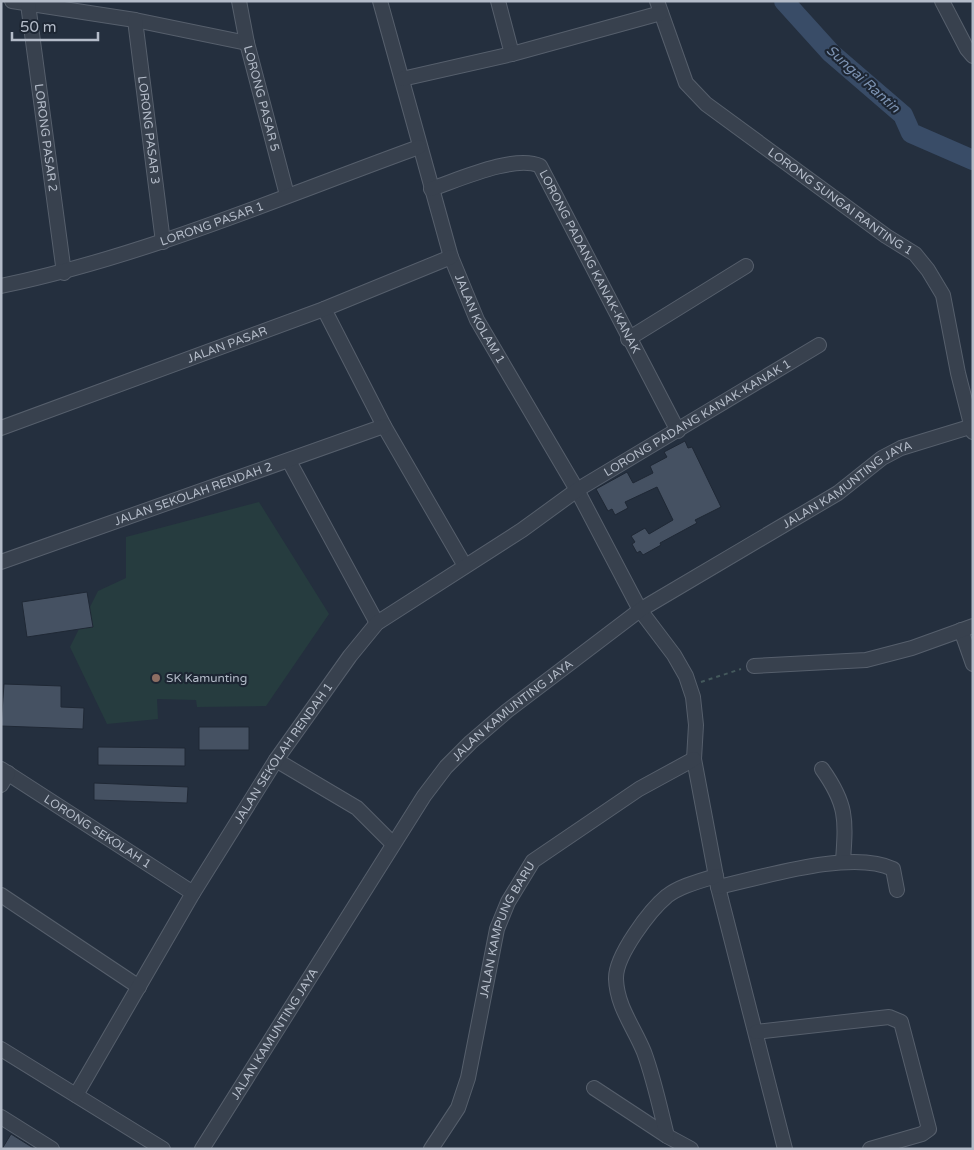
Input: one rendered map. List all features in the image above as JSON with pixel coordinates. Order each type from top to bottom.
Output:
[{"type":"street","points":[[12,1],[135,20],[247,43]]},
{"type":"street","name":"LORONG PASAR 5","points":[[239,1],[247,43],[287,195]]},
{"type":"street","name":"JALAN KOLAM 1","points":[[380,1],[451,257],[477,320],[577,490],[640,610],[674,655],[689,687],[696,724],[694,759],[717,881],[785,1149]]},
{"type":"street","points":[[498,1],[512,54]]},
{"type":"street","points":[[942,1],[967,50],[973,56]]},
{"type":"street","name":"LORONG PASAR 2","points":[[28,4],[64,273]]},
{"type":"street","points":[[402,80],[512,54],[659,7]]},
{"type":"street","name":"LORONG SUNGAI RANTING 1","points":[[659,7],[686,83],[706,104],[886,236],[915,254],[928,270],[943,295],[972,428]]},
{"type":"street","name":"LORONG PASAR 3","points":[[135,20],[163,242]]},
{"type":"street","name":"LORONG PASAR 1","points":[[1,286],[64,273],[163,242],[419,147]]},
{"type":"street","name":"LORONG PADANG KANAK-KANAK","points":[[432,189],[509,164],[531,162],[540,166],[628,339],[678,431]]},
{"type":"street","name":"JALAN PASAR","points":[[1,428],[324,309],[451,257]]},
{"type":"street","points":[[628,339],[746,266]]},
{"type":"street","points":[[324,309],[384,426],[465,566]]},
{"type":"street","name":"LORONG PADANG KANAK-KANAK 1","points":[[577,490],[819,345]]},
{"type":"street","name":"JALAN SEKOLAH RENDAH 2","points":[[1,562],[290,461],[384,426]]},
{"type":"street","name":"JALAN KAMUNTING JAYA","points":[[202,1149],[424,796],[446,767],[471,742],[507,711],[640,610],[838,493],[882,458],[901,448],[972,428]]},
{"type":"street","points":[[290,461],[377,623]]},
{"type":"street","name":"JALAN SEKOLAH RENDAH 1","points":[[76,1095],[193,893],[276,760],[350,656],[377,623],[522,530],[577,490]]},
{"type":"street","points":[[754,666],[866,660],[912,648],[967,628],[973,664]]},
{"type":"street","name":"JALAN KAMPUNG BARU","points":[[431,1149],[458,1108],[468,1078],[497,929],[508,902],[532,861],[639,789],[694,759]]},
{"type":"street","points":[[276,760],[357,808],[393,844]]},
{"type":"street","points":[[822,769],[836,788],[842,801],[846,827],[844,861]]},
{"type":"street","name":"LORONG SEKOLAH 1","points":[[4,776],[193,893]]},
{"type":"street","points":[[667,1136],[644,1051],[624,1013],[618,994],[616,976],[619,962],[630,943],[657,906],[677,890],[717,881],[844,861],[883,864],[894,869],[897,890]]},
{"type":"street","points":[[1,895],[139,987]]},
{"type":"street","points":[[756,1032],[889,1017],[898,1019],[901,1022],[930,1129],[922,1134],[870,1149]]},
{"type":"street","points":[[1,1049],[163,1149]]},
{"type":"street","points":[[594,1088],[667,1136],[691,1149]]},
{"type":"street","points":[[1,1117],[52,1149]]},
{"type":"path","points":[[689,687],[732,670],[754,666]]},
{"type":"green space","points":[[259,502],[329,614],[266,706],[197,707],[196,700],[157,699],[158,719],[107,724],[70,647],[98,591],[126,578],[126,537]]},
{"type":"building","points":[[685,441],[688,448],[692,447],[721,507],[695,520],[697,523],[660,543],[661,545],[643,555],[640,551],[637,553],[632,544],[635,542],[631,536],[645,528],[649,534],[673,520],[657,487],[625,502],[628,508],[615,515],[612,509],[608,511],[596,489],[627,472],[633,483],[653,473],[650,466],[667,457],[664,452]]},
{"type":"building","points":[[87,592],[93,627],[27,637],[22,602]]},
{"type":"building","points":[[4,684],[61,686],[61,707],[84,708],[83,729],[1,726]]},
{"type":"building","points":[[199,727],[249,727],[249,750],[199,750]]},
{"type":"building","points":[[98,747],[185,748],[185,766],[98,765]]},
{"type":"building","points":[[94,783],[188,787],[187,803],[94,800]]},
{"type":"building","points":[[11,1134],[35,1149],[2,1149]]},
{"type":"waterway","name":"Sungai Rantin","points":[[784,1],[831,53],[903,115],[911,133],[973,160]]},
{"type":"place","name":"SK Kamunting","points":[[156,678]]}]
